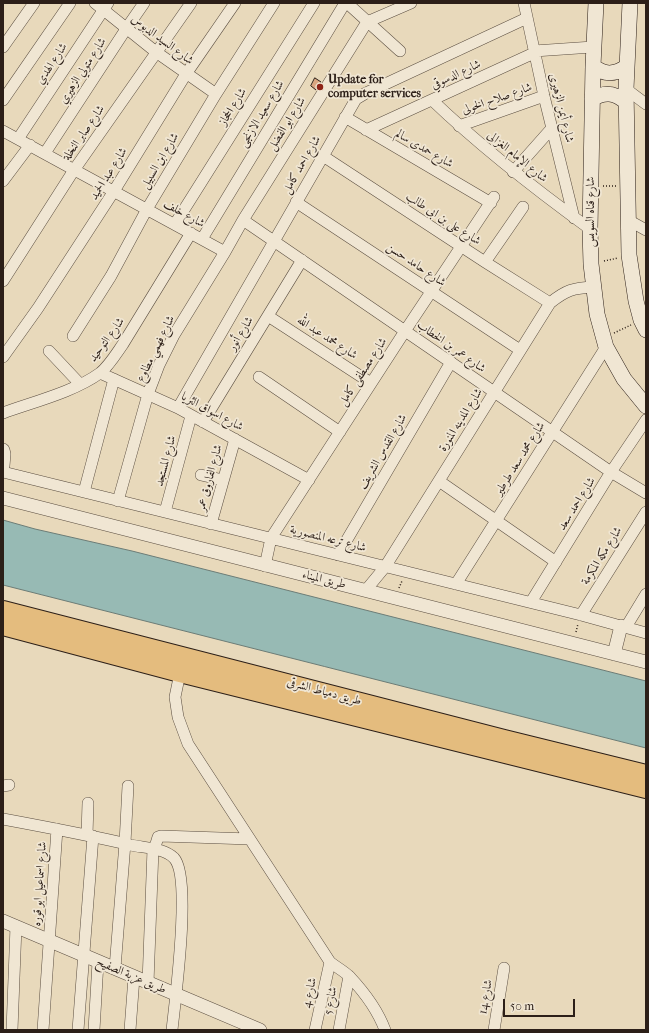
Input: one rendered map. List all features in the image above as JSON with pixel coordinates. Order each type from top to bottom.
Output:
[{"type":"highway","name":"طريق دمياط الشرقى","points":[[3,610],[502,746],[646,789]]},
{"type":"highway","name":"طريق دمياط الشرقى","points":[[3,626],[180,673],[502,746],[646,774]]},
{"type":"main road","name":"شارع قناه السويس","points":[[596,3],[593,47],[590,229],[591,264],[597,314],[605,343],[624,380],[646,406]]},
{"type":"main road","points":[[630,3],[626,67],[629,255],[634,289],[644,325]]},
{"type":"main road","points":[[593,66],[599,71],[606,73],[620,71],[626,67]]},
{"type":"main road","points":[[592,99],[606,93],[626,95]]},
{"type":"street","points":[[3,100],[70,3]]},
{"type":"street","name":"شارع متولي الزهيري","points":[[45,153],[144,3]]},
{"type":"street","name":"شارع صابر النخلة","points":[[3,281],[74,170],[191,3]]},
{"type":"street","name":"شارع عبد الحميد","points":[[3,358],[38,308],[114,191],[186,74],[235,3]]},
{"type":"street","name":"شارع ابن السبيل","points":[[73,336],[111,276],[147,209],[216,94],[274,3]]},
{"type":"street","name":"شارع الحجاز","points":[[175,224],[314,3]]},
{"type":"street","points":[[346,3],[400,51]]},
{"type":"street","name":"شارع سعيد الازنجى","points":[[202,239],[346,3]]},
{"type":"street","points":[[367,22],[411,3]]},
{"type":"street","name":"شارع أيمن الزهيرى","points":[[524,3],[544,96],[574,218]]},
{"type":"street","points":[[3,47],[30,4]]},
{"type":"street","name":"شارع السيد الدبوس","points":[[102,5],[126,29],[186,74],[216,94]]},
{"type":"street","name":"شارع الهدي","points":[[18,139],[102,5]]},
{"type":"street","name":"شارع احمد كامل","points":[[178,408],[356,99],[527,18]]},
{"type":"street","name":"شارع ابو الفضل","points":[[243,220],[367,22]]},
{"type":"street","points":[[534,52],[593,47]]},
{"type":"street","name":"شارع الدسوقي","points":[[366,130],[534,52]]},
{"type":"street","points":[[626,95],[646,104]]},
{"type":"street","name":"شارع صلاح الخولى","points":[[459,126],[544,96]]},
{"type":"street","name":"شارع الإمام الغزالى","points":[[432,100],[459,126],[513,172],[590,229]]},
{"type":"street","name":"شارع حمدى سالم","points":[[345,117],[492,200]]},
{"type":"street","points":[[513,172],[552,128]]},
{"type":"street","name":"شارع خلف","points":[[3,131],[225,252]]},
{"type":"street","points":[[3,181],[30,145]]},
{"type":"street","name":"شارع على بن ابى طالب","points":[[323,156],[461,247],[550,303]]},
{"type":"street","name":"شارع مصطفى كامل","points":[[265,566],[271,538],[492,200]]},
{"type":"street","name":"شارع حامد حسن","points":[[296,202],[520,350]]},
{"type":"street","points":[[485,262],[523,207]]},
{"type":"street","name":"شارع عمر بن الخطاب","points":[[243,220],[611,472],[646,493]]},
{"type":"street","name":"شارع فهمي مطاوع","points":[[118,501],[148,394],[159,365],[174,336],[243,220]]},
{"type":"street","points":[[628,220],[646,230]]},
{"type":"street","name":"شارع التوحيد","points":[[3,413],[61,393],[100,373],[122,344],[190,233]]},
{"type":"street","name":"شارع أنور","points":[[203,422],[302,260]]},
{"type":"street","name":"شارع المدينه المنورة","points":[[366,590],[385,566],[550,303],[563,293],[578,287],[594,287]]},
{"type":"street","name":"شارع محمد عبد الله","points":[[268,316],[372,383]]},
{"type":"street","name":"شارع محمد سعد طرطير","points":[[456,584],[552,432],[605,343]]},
{"type":"street","points":[[49,351],[80,384]]},
{"type":"street","name":"شارع القدس الشريف","points":[[338,555],[451,362]]},
{"type":"street","name":"شارع اسواق الثريا","points":[[100,373],[178,408],[309,480]]},
{"type":"street","points":[[259,378],[340,432]]},
{"type":"street","points":[[84,492],[114,379]]},
{"type":"street","name":"شارع المستجد","points":[[166,512],[191,416]]},
{"type":"street","name":"شارع احمد سعد","points":[[531,602],[611,472],[646,420]]},
{"type":"street","name":"شارع الفاروق عمر","points":[[211,524],[235,439]]},
{"type":"street","points":[[3,450],[3,466]]},
{"type":"street","name":"شارع ترعه المنصورية","points":[[3,472],[531,602],[646,633]]},
{"type":"street","points":[[201,475],[223,480]]},
{"type":"street","points":[[439,480],[556,562]]},
{"type":"street","name":"طريق الميناء","points":[[3,498],[646,662]]},
{"type":"street","name":"شارع مكه المكرمة","points":[[581,615],[646,512]]},
{"type":"street","points":[[614,654],[624,627],[646,594]]},
{"type":"street","points":[[180,673],[175,697],[178,717],[188,744],[330,962],[349,976],[381,1019],[385,1030]]},
{"type":"street","points":[[115,968],[128,786]]},
{"type":"street","points":[[78,1030],[90,835],[88,803]]},
{"type":"street","points":[[3,819],[90,835],[153,849],[166,853],[174,858],[181,875],[183,907],[172,1030]]},
{"type":"street","name":"شارع اسماعيل ابو قوره","points":[[43,1030],[57,829]]},
{"type":"street","points":[[148,982],[153,849],[158,837],[250,839]]},
{"type":"street","name":"طريق عزبة الصفيح","points":[[3,921],[260,1030]]},
{"type":"street","points":[[12,1030],[16,926]]},
{"type":"street","points":[[94,1030],[98,962]]},
{"type":"street","name":"شارع 4","points":[[315,1030],[330,962]]},
{"type":"street","name":"شارع 14","points":[[494,1030],[504,968]]},
{"type":"street","name":"شارع 5","points":[[339,1030],[349,976]]},
{"type":"street","points":[[130,1030],[134,977]]},
{"type":"path","points":[[590,187],[628,186]]},
{"type":"path","points":[[591,264],[629,255]]},
{"type":"path","points":[[605,343],[644,325]]},
{"type":"path","points":[[396,598],[405,571]]},
{"type":"path","points":[[572,643],[581,615]]},
{"type":"water","points":[[3,520],[35,529],[132,551],[646,681],[646,748],[3,585]]},
{"type":"building","points":[[315,78],[321,82],[316,90],[311,86]]},
{"type":"place","name":"Update for computer services","points":[[320,87]]}]
